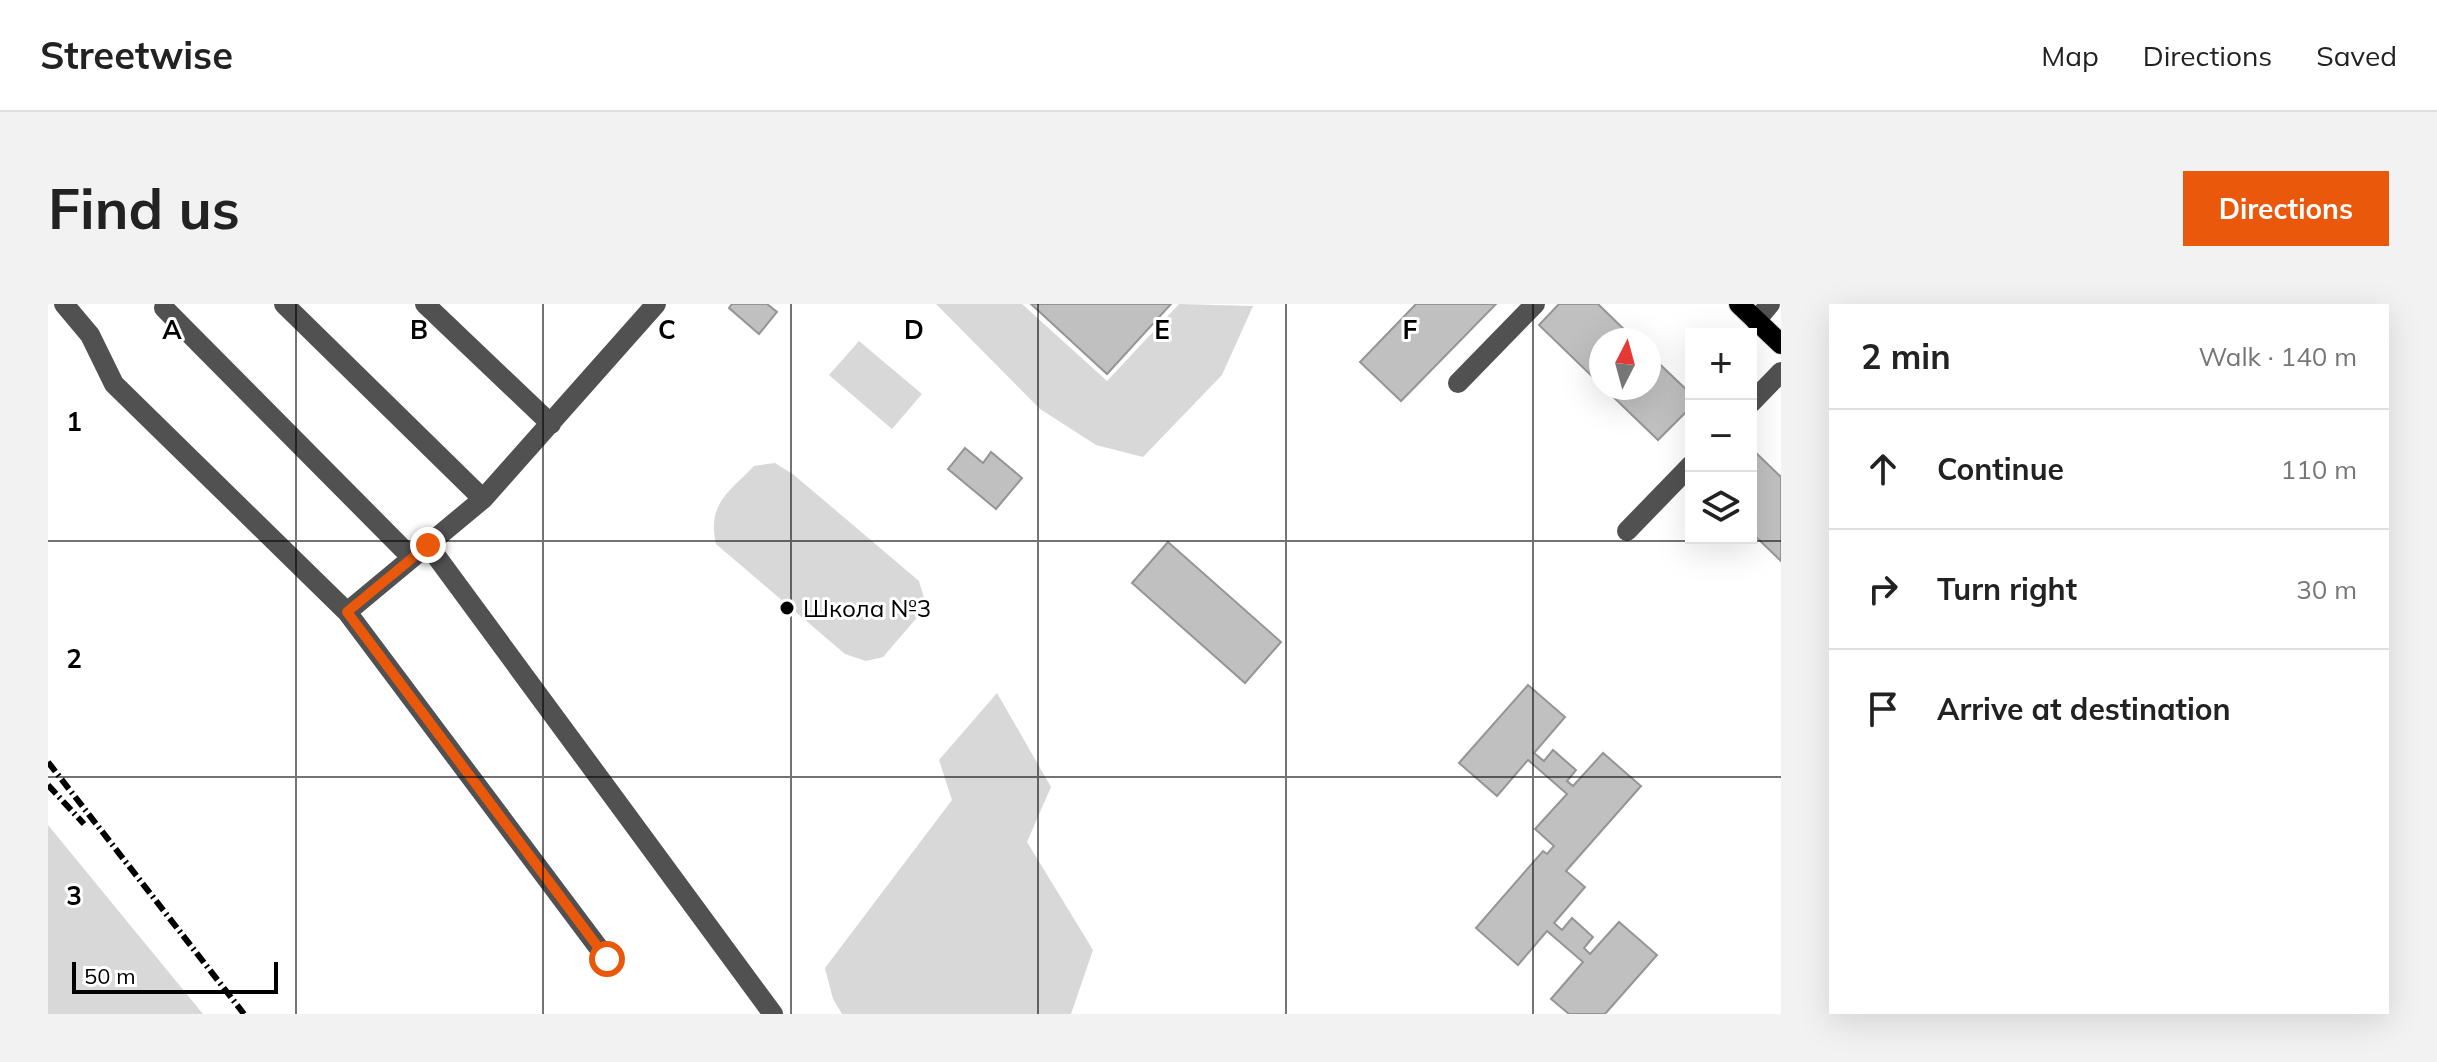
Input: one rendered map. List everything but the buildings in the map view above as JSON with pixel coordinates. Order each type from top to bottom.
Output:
[{"type":"main road","points":[[1739,304],[1781,344]]},
{"type":"street","points":[[64,304],[90,335],[114,384],[347,612],[607,959]]},
{"type":"street","points":[[284,304],[483,499]]},
{"type":"street","points":[[425,304],[551,424]]},
{"type":"street","points":[[347,612],[483,499],[656,304]]},
{"type":"street","points":[[1458,383],[1535,304]]},
{"type":"street","points":[[1756,321],[1770,304]]},
{"type":"street","points":[[164,308],[420,551],[773,1014]]},
{"type":"street","points":[[1754,400],[1781,372]]},
{"type":"street","points":[[1627,531],[1685,471]]},
{"type":"shaded area","points":[[936,304],[1022,304],[1107,381],[1179,304],[1253,306],[1222,375],[1143,457],[1096,445],[1040,409]]},
{"type":"shaded area","points":[[859,341],[922,394],[892,429],[829,375]]},
{"type":"shaded area","points":[[775,463],[794,475],[919,581],[924,598],[921,613],[883,657],[866,661],[845,654],[716,544],[714,519],[722,500],[754,466]]},
{"type":"shaded area","points":[[997,693],[1051,787],[1027,842],[1093,950],[1071,1014],[842,1014],[833,999],[825,968],[952,800],[939,760]]},
{"type":"shaded area","points":[[48,825],[203,1014],[48,1014]]},
{"type":"railway","points":[[48,762],[244,1014]]},
{"type":"railway","points":[[48,785],[84,824]]},
{"type":"place","name":"Школа №3","points":[[787,608]]},
{"type":"route","points":[[428,545],[347,612],[607,959]]}]
